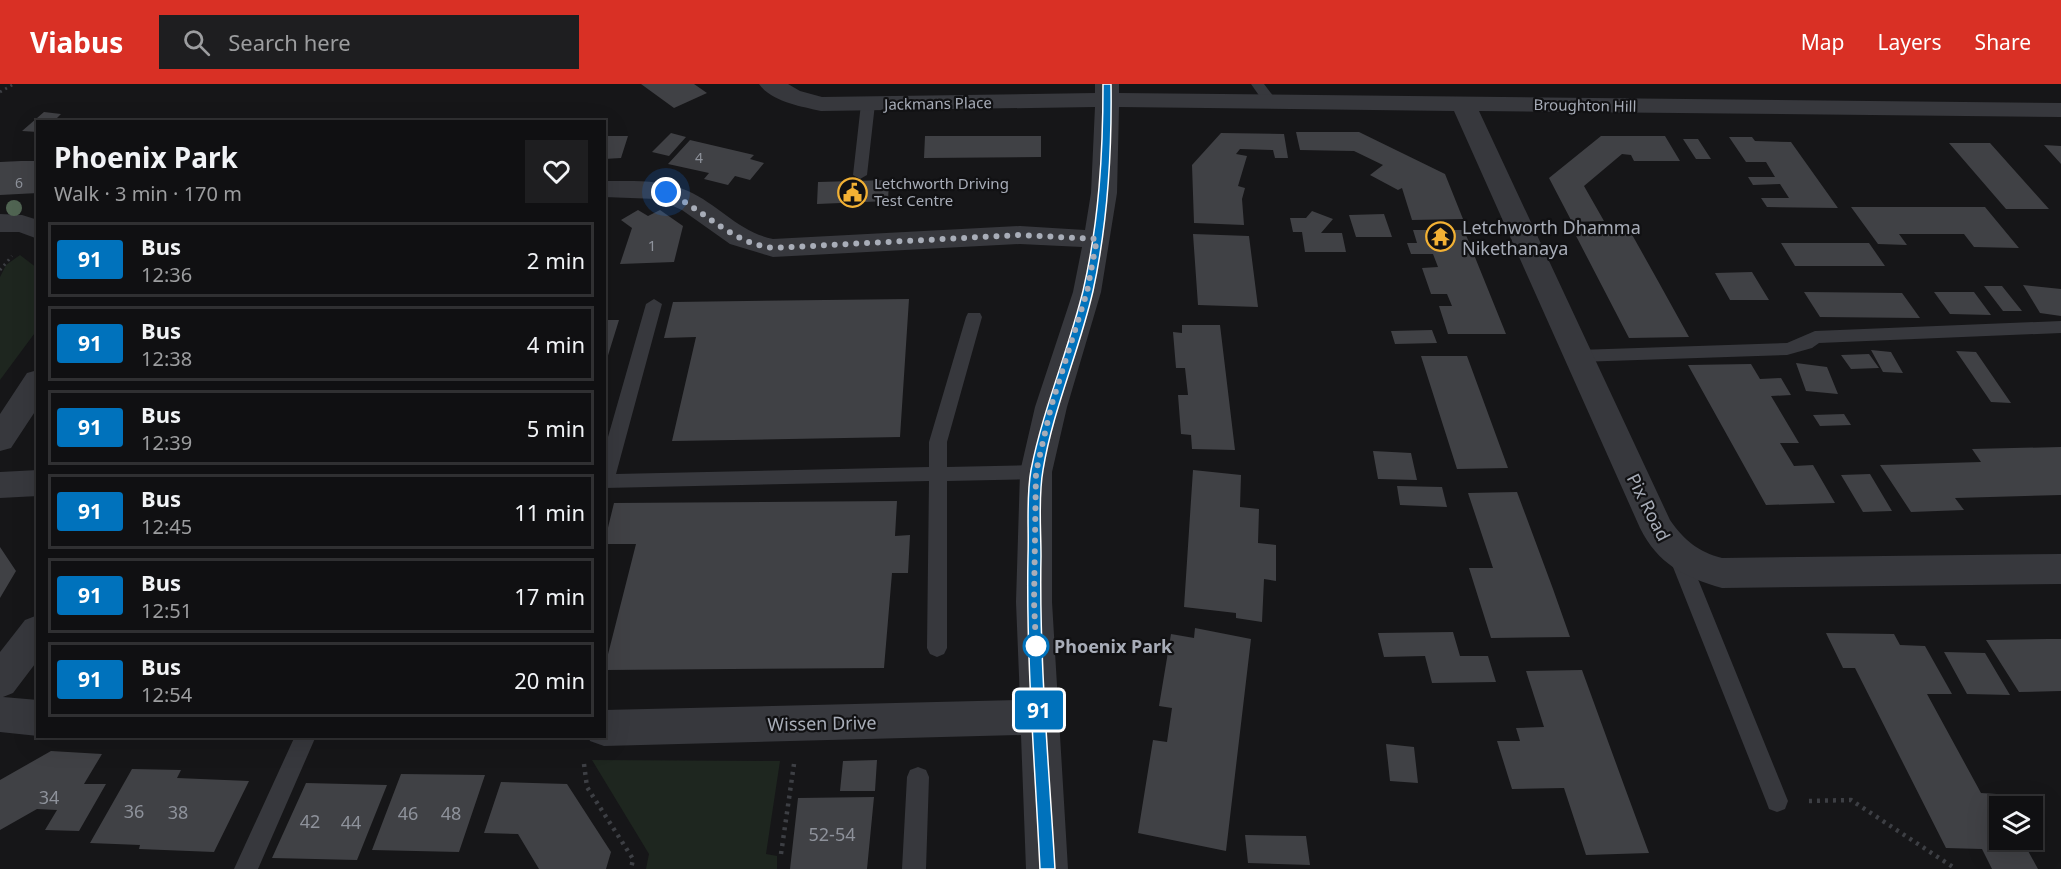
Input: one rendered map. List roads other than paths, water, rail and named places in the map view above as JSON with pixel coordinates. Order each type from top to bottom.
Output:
[{"type":"street","name":"Jackmans Place","points":[[771,84],[792,96],[821,104],[868,104],[1108,92]]},
{"type":"street","points":[[1817,84],[1835,109]]},
{"type":"street","points":[[1047,869],[1034,602],[1036,472],[1051,407],[1087,292],[1104,193],[1108,92]]},
{"type":"street","name":"Broughton Hill","points":[[1108,92],[1264,93],[1463,103],[2061,110]]},
{"type":"street","name":"Pix Road","points":[[1463,103],[1657,528],[1678,556],[1696,567],[1722,573],[2061,569]]},
{"type":"street","points":[[606,189],[666,192],[681,199],[744,242],[773,248],[1020,235],[1097,239]]},
{"type":"street","points":[[0,223],[22,224],[36,229]]},
{"type":"street","points":[[0,439],[36,384]]},
{"type":"street","points":[[0,485],[36,483]]},
{"type":"street","points":[[0,681],[36,634]]},
{"type":"street","points":[[0,714],[36,718]]},
{"type":"street","name":"Wissen Drive","points":[[594,743],[799,724],[1040,717]]},
{"type":"lane","points":[[860,175],[868,104]]},
{"type":"lane","points":[[606,477],[654,304]]},
{"type":"lane","points":[[937,648],[939,442],[974,317]]},
{"type":"lane","points":[[1578,356],[1787,349],[1806,344],[1815,337],[2061,327]]},
{"type":"lane","points":[[606,481],[1036,472]]},
{"type":"lane","points":[[1678,556],[1777,801]]},
{"type":"lane","points":[[246,869],[305,738]]},
{"type":"lane","points":[[914,869],[918,777]]},
{"type":"place","name":"Letchworth Driving Test Centre","points":[[853,192]]},
{"type":"place","name":"Letchworth Dhamma Nikethanaya","points":[[1441,237]]},
{"type":"place","name":"Phoenix Park","points":[[1036,646]]}]
